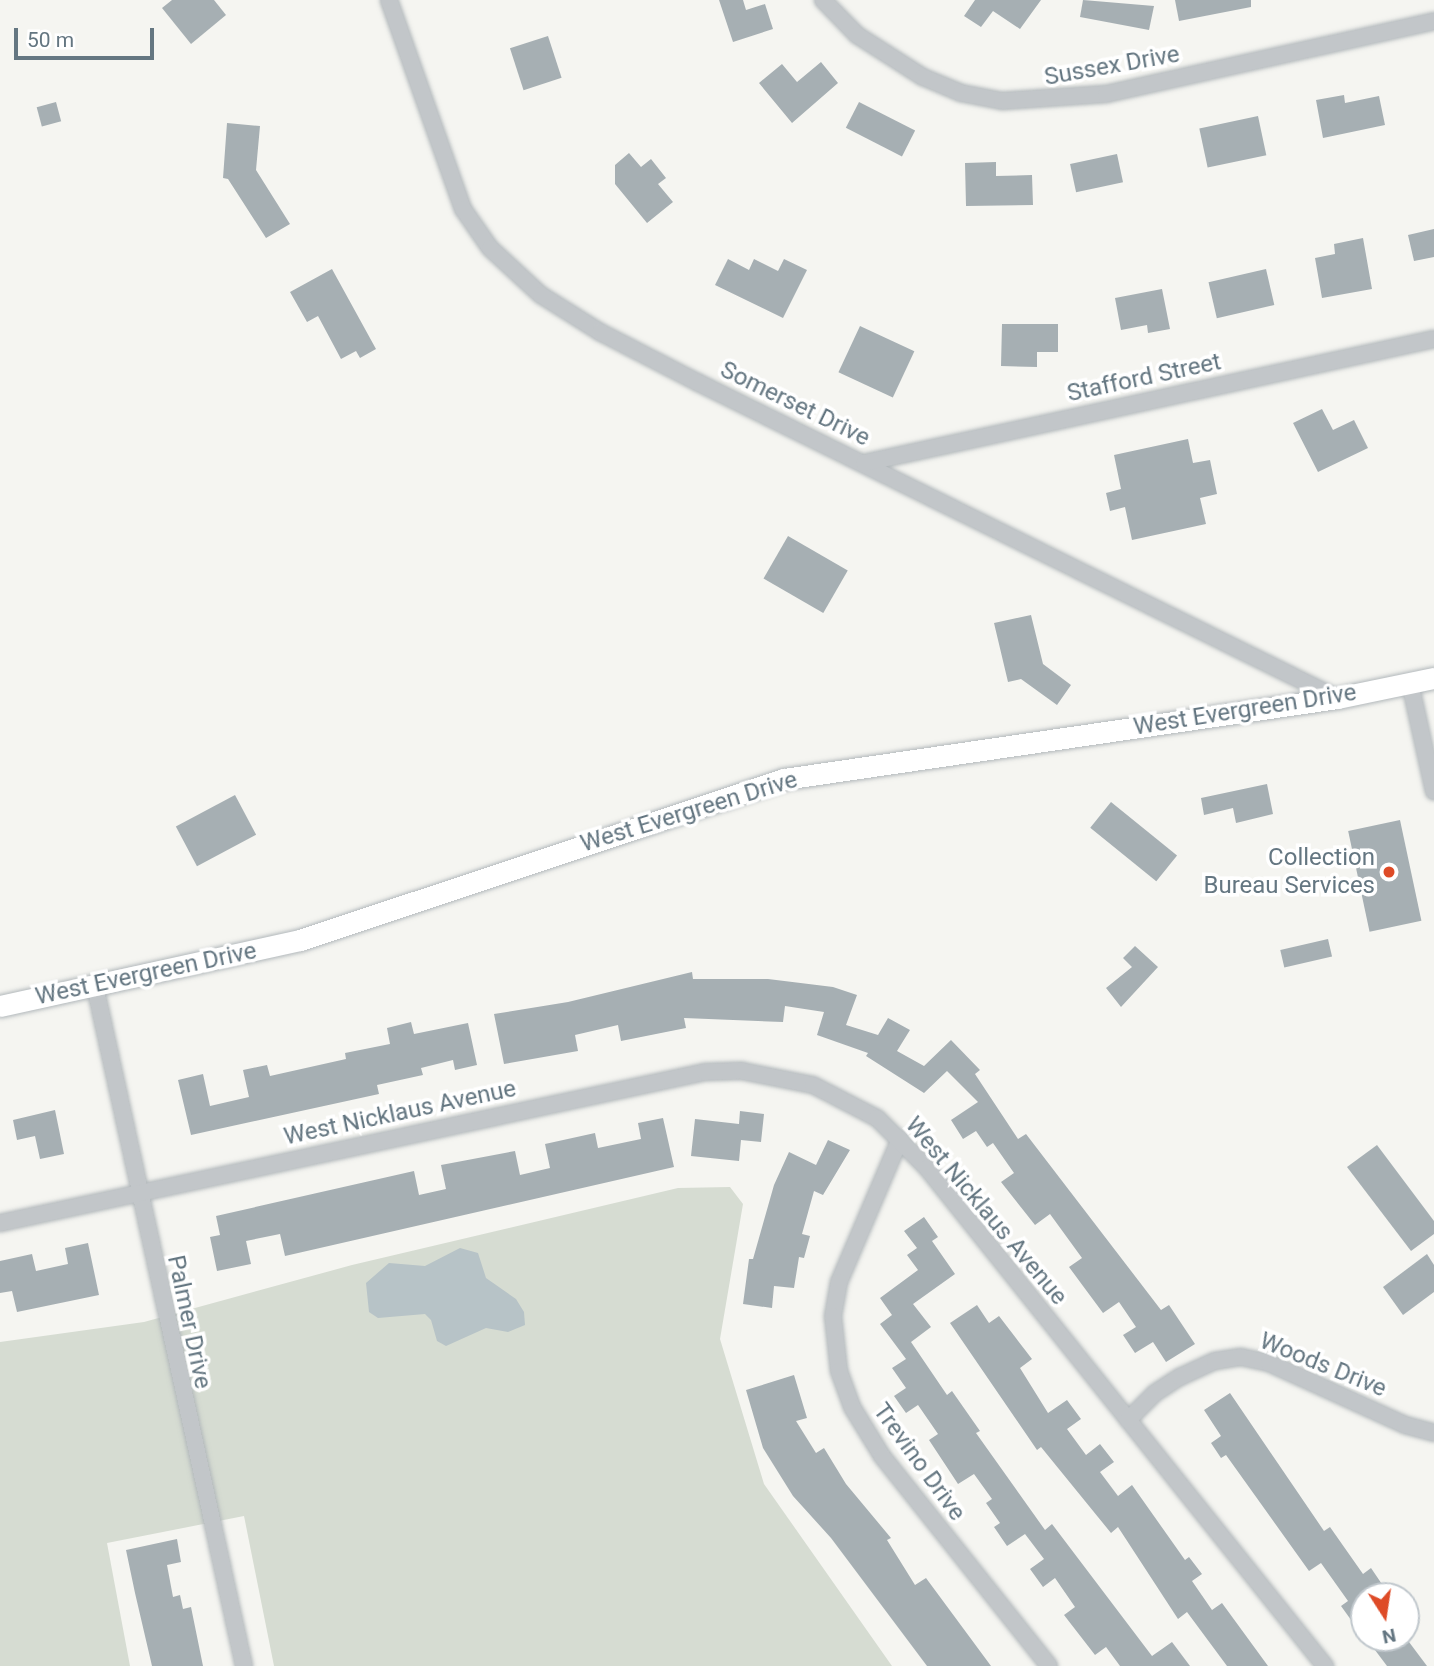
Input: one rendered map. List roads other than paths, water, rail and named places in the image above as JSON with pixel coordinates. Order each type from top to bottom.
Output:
[{"type":"street","name":"Somerset Drive","points":[[388,0],[463,209],[506,265],[541,295],[600,332],[1337,698]]},
{"type":"street","name":"Sussex Drive","points":[[822,0],[857,35],[923,77],[961,93],[1002,101],[1086,98],[1434,21]]},
{"type":"street","name":"Stafford Street","points":[[864,463],[1434,339]]},
{"type":"street","name":"West Evergreen Drive","points":[[0,1006],[300,940],[785,779],[1337,698],[1434,678]]},
{"type":"street","points":[[1410,683],[1434,791]]},
{"type":"street","name":"Palmer Drive","points":[[95,986],[138,1194],[244,1666]]},
{"type":"street","name":"West Nicklaus Avenue","points":[[0,1223],[705,1072],[766,1074],[813,1085],[846,1099],[900,1139],[1325,1666]]},
{"type":"street","name":"Trevino Drive","points":[[900,1139],[839,1282],[834,1316],[839,1371],[852,1406],[882,1456],[1049,1666]]},
{"type":"street","name":"Woods Drive","points":[[1128,1420],[1155,1393],[1180,1377],[1215,1361],[1241,1357],[1269,1363],[1405,1425],[1434,1433]]},
{"type":"place","name":"Collection Bureau Services","points":[[1389,872]]}]
